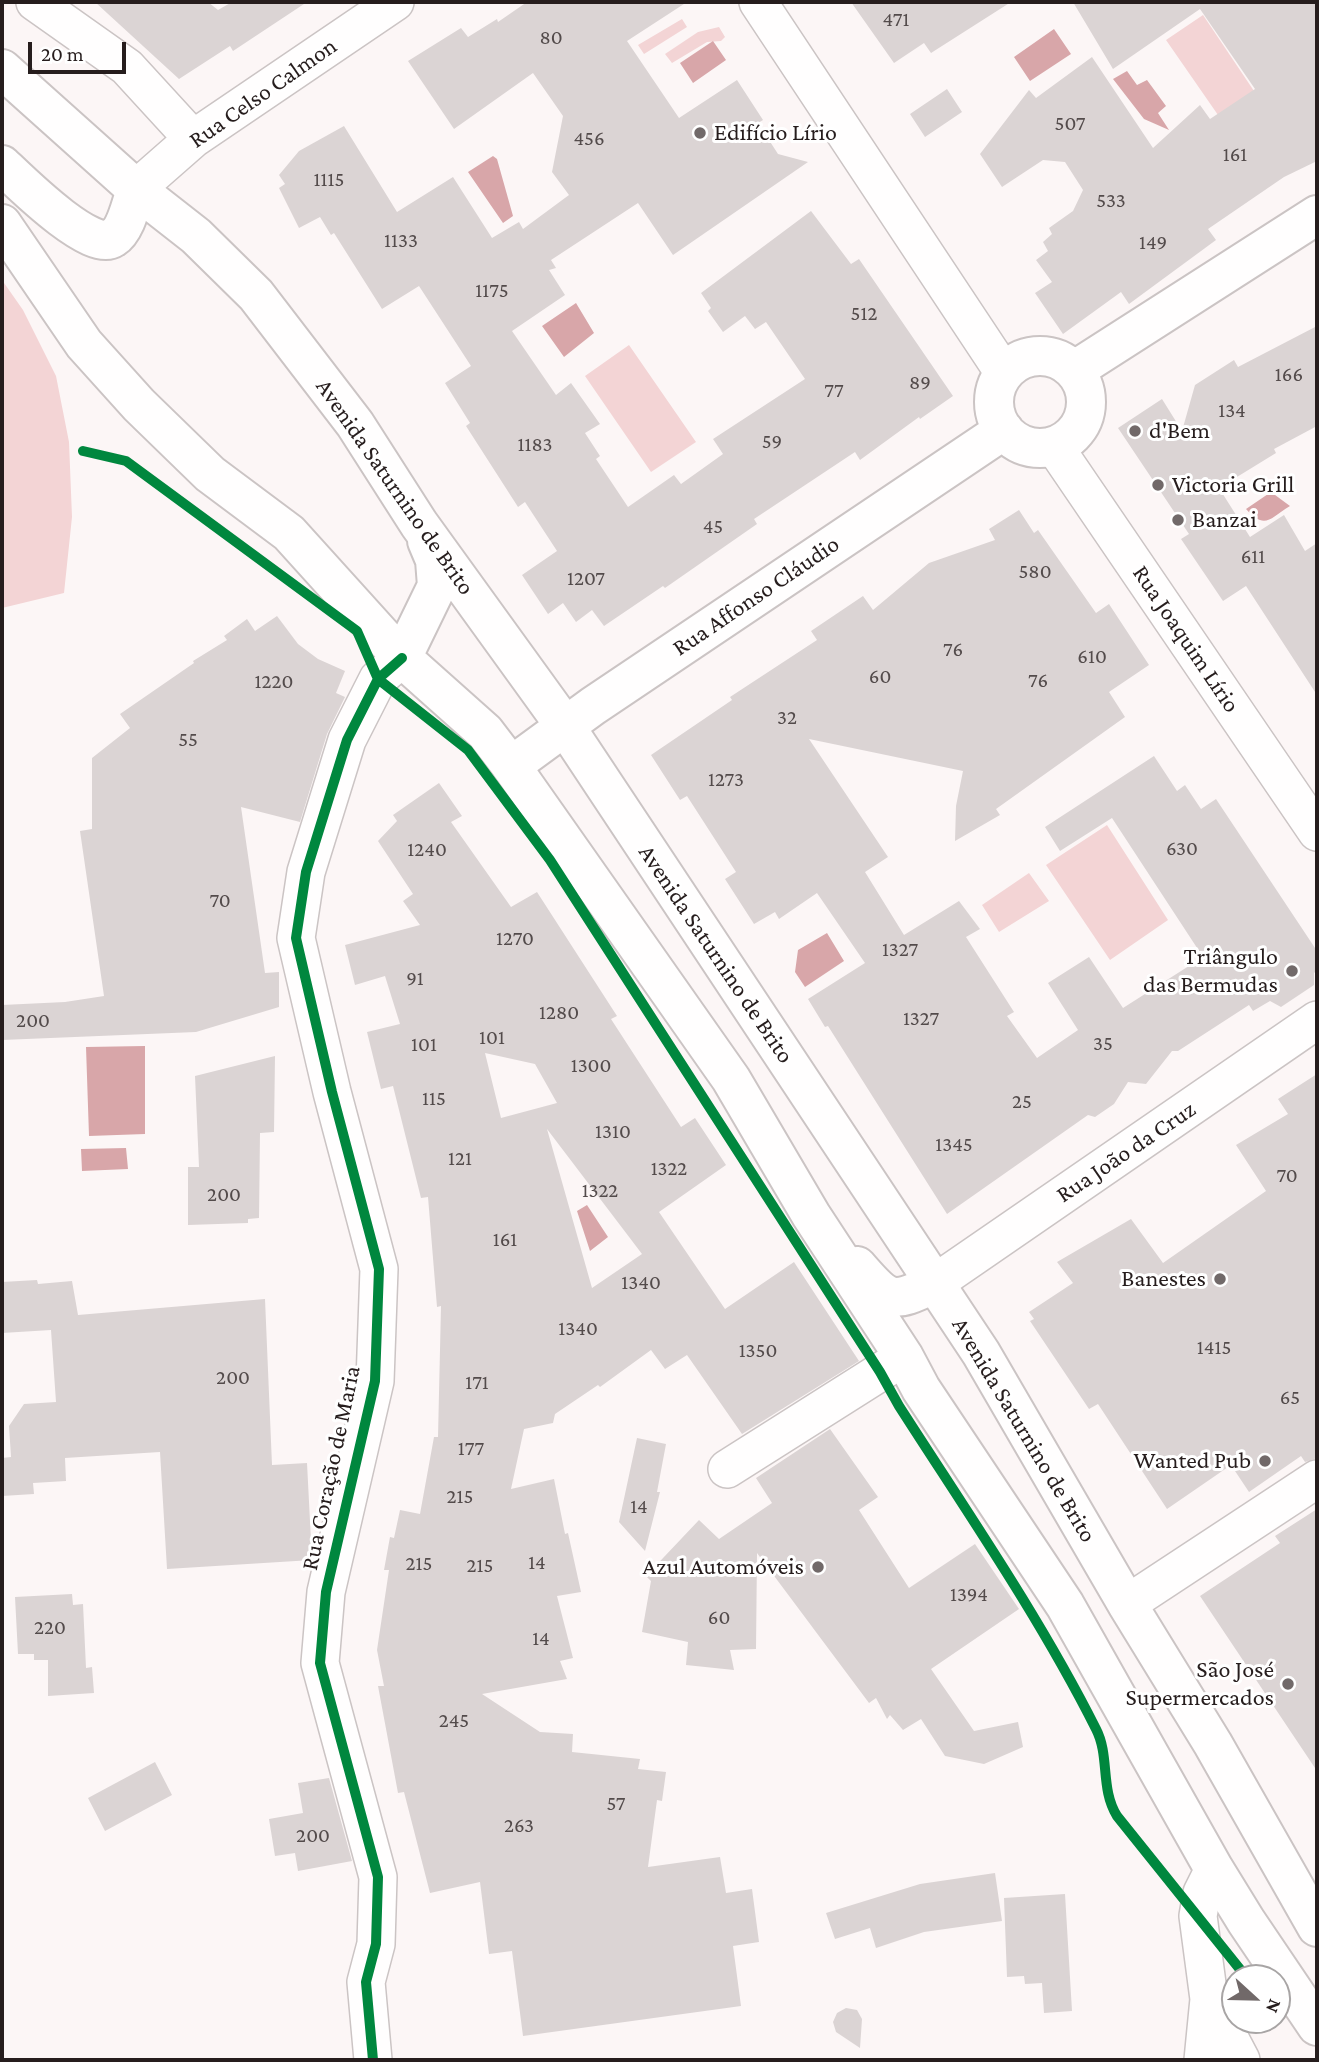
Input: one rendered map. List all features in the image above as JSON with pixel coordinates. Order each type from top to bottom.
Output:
[{"type":"main road","name":"Avenida Saturnino de Brito","points":[[2,69],[136,189],[196,236],[256,295],[355,424],[419,524],[565,726],[981,1353],[1127,1604],[1213,1744],[1317,1927]]},
{"type":"main road","points":[[2,165],[69,223],[102,242],[116,237],[136,189]]},
{"type":"main road","points":[[1075,370],[1317,215]]},
{"type":"main road","points":[[2,224],[84,344],[105,368],[210,474],[289,533],[402,658],[485,732],[511,766],[731,1079],[811,1215],[904,1357],[921,1389],[1065,1605],[1214,1869],[1317,2026]]},
{"type":"main road","points":[[1052,357],[1075,370],[1086,391],[1085,414],[1074,434],[1054,446],[1040,449],[1014,440],[1004,430],[997,417],[994,402],[1004,373],[1026,358],[1052,357]]},
{"type":"main road","name":"Rua Affonso Cláudio","points":[[511,766],[565,726],[1004,430]]},
{"type":"main road","points":[[402,658],[437,586],[435,560],[419,524]]},
{"type":"main road","points":[[811,1215],[876,1288],[890,1297],[907,1297],[934,1283]]},
{"type":"street","points":[[35,2],[127,67],[193,139]]},
{"type":"street","name":"Rua Celso Calmon","points":[[136,189],[193,139],[395,2]]},
{"type":"street","points":[[758,2],[1004,373]]},
{"type":"street","name":"Rua Joaquim Lírio","points":[[1054,446],[1317,832]]},
{"type":"street","name":"Rua Coração de Maria","points":[[373,2060],[366,1982],[376,1944],[378,1877],[320,1663],[326,1592],[375,1381],[379,1269],[332,1092],[296,938],[306,872],[347,740],[377,679],[402,658]]},
{"type":"street","name":"Rua João da Cruz","points":[[934,1283],[1317,1020]]},
{"type":"street","points":[[727,1469],[904,1357]]},
{"type":"street","points":[[1127,1604],[1317,1479]]},
{"type":"street","points":[[1203,2060],[1209,1998],[1198,1916],[1202,1893],[1214,1869]]},
{"type":"street","points":[[1209,1998],[1241,2060]]},
{"type":"shaded area","points":[[1203,15],[1254,91],[1218,115],[1166,40]]},
{"type":"shaded area","points":[[682,19],[687,27],[644,54],[638,45]]},
{"type":"shaded area","points":[[719,27],[725,37],[721,41],[707,42],[672,63],[665,54],[698,32]]},
{"type":"shaded area","points":[[1054,29],[1071,54],[1030,81],[1014,57]]},
{"type":"shaded area","points":[[713,41],[726,60],[693,83],[680,63]]},
{"type":"shaded area","points":[[1127,71],[1137,85],[1147,80],[1166,106],[1158,113],[1169,130],[1144,119],[1113,79]]},
{"type":"shaded area","points":[[493,156],[497,159],[513,216],[503,223],[468,172]]},
{"type":"shaded area","points":[[2,280],[23,310],[56,376],[69,442],[72,517],[64,593],[2,608]]},
{"type":"shaded area","points":[[576,303],[594,333],[564,357],[542,326]]},
{"type":"shaded area","points":[[629,345],[696,442],[651,472],[585,376]]},
{"type":"shaded area","points":[[1271,492],[1290,506],[1263,521],[1246,509]]},
{"type":"shaded area","points":[[1107,825],[1168,920],[1110,960],[1046,865]]},
{"type":"shaded area","points":[[1029,873],[1049,901],[999,932],[982,905]]},
{"type":"shaded area","points":[[827,933],[844,961],[805,987],[795,972],[798,950]]},
{"type":"shaded area","points":[[145,1046],[145,1134],[89,1136],[86,1047]]},
{"type":"shaded area","points":[[126,1148],[128,1169],[82,1171],[81,1149]]},
{"type":"shaded area","points":[[587,1205],[608,1237],[590,1251],[577,1211]]},
{"type":"building","points":[[95,2],[208,2],[218,10],[232,2],[307,2],[233,51],[230,46],[179,79]]},
{"type":"building","points":[[527,2],[687,2],[627,41],[679,118],[737,80],[763,120],[758,123],[778,154],[808,162],[673,255],[638,203],[551,260],[556,268],[549,270],[565,295],[512,331],[556,395],[571,383],[600,424],[585,433],[600,456],[596,459],[628,507],[674,475],[681,484],[723,454],[713,439],[805,379],[766,322],[755,329],[745,316],[723,332],[708,311],[711,308],[701,293],[811,211],[851,264],[859,259],[953,396],[860,460],[855,452],[754,519],[757,524],[665,588],[663,586],[604,626],[592,610],[576,622],[563,603],[548,614],[522,575],[557,551],[525,502],[518,507],[466,426],[470,423],[445,383],[471,366],[419,286],[382,309],[334,233],[331,235],[320,217],[299,228],[279,188],[285,184],[279,175],[299,151],[344,126],[397,212],[453,177],[492,238],[519,222],[523,229],[569,195],[552,172],[563,116],[533,73],[454,129],[408,61],[461,28],[468,37],[497,19],[498,22]]},
{"type":"building","points":[[851,2],[1011,2],[931,53],[924,43],[894,63]]},
{"type":"building","points":[[1073,2],[1317,2],[1317,161],[1284,177],[1208,229],[1216,240],[1129,304],[1121,292],[1063,334],[1035,293],[1052,282],[1036,260],[1048,251],[1043,242],[1052,234],[1049,228],[1073,211],[1083,190],[1065,162],[1043,160],[1002,187],[980,154],[1029,90],[1036,98],[1092,57],[1153,148],[1200,105],[1210,119],[1255,89],[1200,9],[1113,69]]},
{"type":"building","points":[[947,89],[962,112],[925,137],[910,114]]},
{"type":"building","points":[[1317,326],[1317,426],[1274,449],[1276,453],[1219,488],[1250,537],[1284,515],[1305,551],[1317,543],[1317,695],[1246,586],[1223,601],[1181,539],[1189,534],[1118,428],[1162,399],[1182,431],[1195,385],[1234,360],[1238,367]]},
{"type":"building","points":[[1019,510],[1034,533],[1038,530],[1096,613],[1109,604],[1149,665],[1109,692],[1125,717],[996,809],[1000,815],[955,841],[956,806],[963,771],[809,739],[888,857],[865,872],[904,935],[959,901],[980,929],[966,937],[1014,1012],[1007,1016],[1037,1058],[1078,1030],[1048,983],[1089,957],[1123,1008],[1203,957],[1112,818],[1060,851],[1045,827],[1154,756],[1177,791],[1185,785],[1201,809],[1216,799],[1317,951],[1317,970],[1314,973],[1314,985],[1281,1007],[1270,1001],[1253,1011],[1249,1005],[1178,1051],[1172,1051],[1146,1084],[1128,1082],[1114,1104],[1095,1117],[1088,1115],[947,1214],[828,1026],[825,1027],[808,999],[865,963],[817,893],[779,919],[775,912],[754,924],[725,879],[736,872],[687,796],[680,800],[651,755],[732,700],[730,697],[817,640],[811,631],[863,596],[873,610],[929,563],[995,540],[989,529]]},
{"type":"building","points":[[277,616],[298,644],[318,659],[345,671],[336,693],[345,697],[327,734],[300,822],[241,807],[265,973],[279,972],[279,1007],[196,1032],[2,1040],[2,1005],[65,1002],[104,996],[80,831],[92,829],[92,758],[130,728],[120,714],[227,640],[224,636],[247,619],[255,631]]},
{"type":"building","points":[[439,783],[462,816],[451,822],[511,907],[537,892],[617,1016],[611,1019],[681,1127],[695,1118],[726,1165],[659,1212],[725,1309],[794,1262],[859,1361],[742,1434],[687,1355],[665,1369],[651,1350],[600,1387],[598,1385],[555,1414],[553,1423],[524,1429],[511,1489],[554,1479],[581,1592],[557,1596],[573,1658],[560,1661],[567,1679],[482,1694],[540,1732],[573,1734],[572,1752],[640,1759],[638,1769],[666,1772],[662,1801],[657,1800],[648,1867],[720,1857],[726,1893],[752,1889],[759,1942],[733,1946],[741,2006],[523,2036],[512,1951],[489,1954],[480,1882],[430,1893],[404,1792],[398,1793],[378,1686],[384,1686],[377,1650],[389,1570],[384,1570],[390,1537],[394,1538],[400,1510],[420,1514],[434,1437],[438,1437],[441,1306],[437,1307],[428,1197],[421,1198],[393,1086],[381,1089],[367,1032],[400,1024],[385,976],[355,985],[345,945],[420,925],[403,901],[413,894],[378,841],[397,821],[393,815]],"holes":[[[485,1053],[535,1064],[557,1103],[501,1118]],[[547,1129],[642,1254],[592,1288]]]},
{"type":"building","points":[[275,1056],[274,1132],[260,1133],[259,1218],[248,1219],[248,1223],[188,1225],[188,1167],[199,1167],[195,1076]]},
{"type":"building","points":[[1317,1074],[1317,1458],[1305,1462],[1301,1456],[1249,1492],[1231,1465],[1167,1509],[1098,1404],[1089,1409],[1030,1321],[1034,1319],[1029,1312],[1073,1283],[1057,1262],[1131,1219],[1163,1263],[1266,1191],[1236,1145],[1288,1114],[1278,1099]]},
{"type":"building","points":[[37,1280],[38,1284],[72,1281],[78,1315],[265,1299],[272,1465],[307,1463],[312,1560],[167,1569],[160,1452],[65,1458],[66,1481],[33,1483],[34,1494],[2,1496],[2,1458],[11,1457],[9,1426],[24,1404],[56,1402],[51,1330],[2,1333],[2,1282]]},
{"type":"building","points":[[830,1429],[878,1497],[859,1510],[909,1588],[975,1544],[1019,1609],[931,1669],[974,1731],[1018,1722],[1023,1747],[984,1764],[945,1756],[921,1719],[903,1730],[890,1715],[887,1719],[876,1698],[869,1703],[757,1553],[756,1649],[730,1650],[734,1670],[686,1665],[688,1642],[642,1632],[651,1581],[646,1576],[699,1520],[719,1539],[772,1503],[756,1478]]},
{"type":"building","points":[[637,1438],[666,1444],[657,1492],[660,1492],[645,1551],[619,1522]]},
{"type":"building","name":"São José Supermercados","points":[[1317,1509],[1317,1771],[1200,1596],[1280,1543],[1275,1536]]},
{"type":"building","points":[[72,1594],[73,1605],[83,1604],[86,1668],[92,1667],[94,1693],[48,1696],[48,1660],[34,1660],[34,1654],[18,1654],[15,1597]]},
{"type":"building","points":[[155,1762],[172,1795],[105,1831],[88,1798]]},
{"type":"building","points":[[329,1778],[352,1861],[298,1871],[295,1853],[275,1856],[269,1819],[303,1813],[298,1783]]},
{"type":"building","points":[[995,1873],[1002,1921],[924,1932],[876,1948],[870,1928],[835,1939],[826,1913],[920,1884]]},
{"type":"building","points":[[1065,1894],[1072,2011],[1044,2013],[1042,1983],[1025,1984],[1024,1976],[1007,1977],[1004,1898]]},
{"type":"building","points":[[846,2008],[857,2010],[862,2019],[860,2048],[836,2032],[833,2022],[837,2013]]},
{"type":"cycle path","points":[[83,451],[126,461],[357,631],[378,679],[468,750],[550,860],[1027,1605],[1096,1729],[1103,1750],[1109,1795],[1117,1816],[1236,1964]]},
{"type":"cycle path","points":[[373,2060],[366,1982],[376,1944],[378,1877],[320,1663],[326,1592],[375,1381],[379,1269],[332,1092],[296,938],[306,872],[347,740],[378,679],[402,658]]},
{"type":"place","name":"Edifício Lírio","points":[[700,133]]},
{"type":"place","name":"d'Bem","points":[[1135,431]]},
{"type":"place","name":"Victoria Grill","points":[[1158,485]]},
{"type":"place","name":"Banzai","points":[[1178,520]]},
{"type":"place","name":"Triângulo das Bermudas","points":[[1292,971]]},
{"type":"place","name":"Banestes","points":[[1220,1279]]},
{"type":"place","name":"Wanted Pub","points":[[1265,1461]]},
{"type":"place","name":"Azul Automóveis","points":[[818,1567]]},
{"type":"place","name":"São José Supermercados","points":[[1288,1684]]}]
